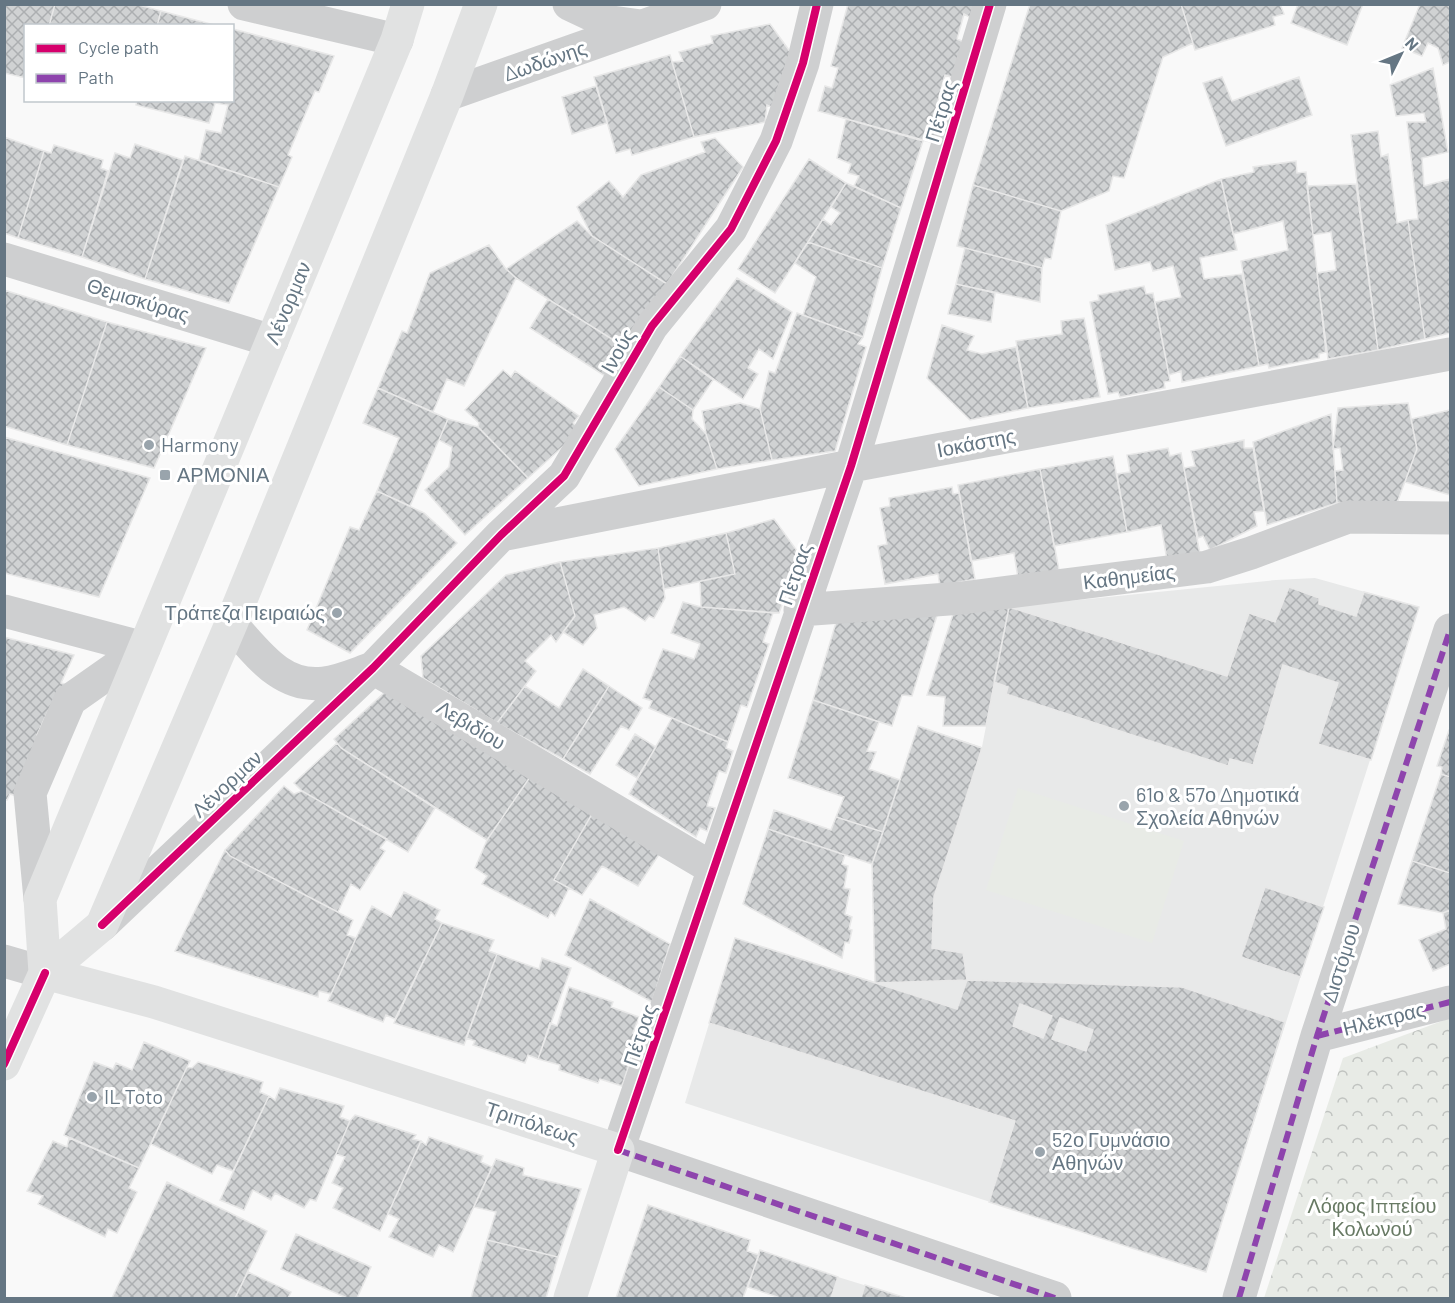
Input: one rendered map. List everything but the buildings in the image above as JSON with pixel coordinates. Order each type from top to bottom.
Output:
[{"type":"main road","name":"Λένορμαν","points":[[45,972],[40,899],[397,40],[408,4]]},
{"type":"main road","name":"Λένορμαν","points":[[4,1064],[45,972],[102,925],[231,624],[447,95],[481,4]]},
{"type":"main road","name":"Τριπόλεως","points":[[45,972],[154,1002],[618,1150]]},
{"type":"main road","name":"Πέτρας","points":[[570,1299],[618,1150]]},
{"type":"street","points":[[244,4],[397,40]]},
{"type":"street","name":"Δωδώνης","points":[[569,4],[605,21],[643,27]]},
{"type":"street","name":"Δωδώνης","points":[[447,95],[705,4]]},
{"type":"street","name":"Ινούς","points":[[374,668],[501,535],[564,476],[652,326],[731,229],[776,141],[803,63],[817,4]]},
{"type":"street","name":"Πέτρας","points":[[618,1150],[800,610],[851,466],[990,4]]},
{"type":"street","name":"Θεμισκύρας","points":[[4,260],[272,341]]},
{"type":"street","name":"Ιοκάστης","points":[[501,535],[851,466],[1450,354]]},
{"type":"street","name":"Καθημείας","points":[[800,610],[962,598],[1207,567],[1348,517],[1450,518]]},
{"type":"street","points":[[4,611],[144,648]]},
{"type":"street","points":[[231,624],[271,668],[299,684],[325,683],[374,668]]},
{"type":"street","name":"Διστόμου","points":[[1239,1299],[1317,1036],[1450,630]]},
{"type":"street","points":[[40,899],[30,793],[70,700],[144,648]]},
{"type":"street","name":"Λεβιδίου","points":[[374,668],[714,869]]},
{"type":"street","name":"Λένορμαν","points":[[102,925],[374,668]]},
{"type":"street","name":"Τριπόλεως","points":[[4,961],[45,972]]},
{"type":"street","name":"Ηλέκτρας","points":[[1317,1036],[1450,1002]]},
{"type":"street","name":"Τριπόλεως","points":[[618,1150],[1055,1299]]},
{"type":"shaded area","points":[[1315,578],[1419,607],[1206,1272],[685,1103],[735,938],[875,982],[872,864],[918,726],[982,747],[1009,607]]},
{"type":"shaded area","points":[[838,1277],[906,1298],[831,1298]]},
{"type":"green space","points":[[1018,788],[1184,841],[1152,943],[986,890]]},
{"type":"green space","name":"Λόφος Ιππείου Κολωνού","points":[[1450,1018],[1450,1298],[1264,1298],[1343,1058]]},
{"type":"marked path","points":[[1239,1298],[1317,1036],[1450,630]]},
{"type":"marked path","points":[[1317,1036],[1450,1002]]},
{"type":"marked path","points":[[618,1150],[1055,1298]]},
{"type":"cycle path","points":[[102,925],[373,668],[501,535],[564,476],[652,326],[731,229],[776,141],[803,63],[817,4]]},
{"type":"cycle path","points":[[618,1150],[851,466],[990,4]]},
{"type":"cycle path","points":[[4,1064],[45,973]]},
{"type":"place","name":"Harmony","points":[[149,445]]},
{"type":"place","name":"ΑΡΜΟΝΙΑ","points":[[165,475]]},
{"type":"place","name":"Τράπεζα Πειραιώς","points":[[337,613]]},
{"type":"place","name":"61ο & 57ο Δημοτικά Σχολεία Αθηνών","points":[[1124,806]]},
{"type":"place","name":"IL Toto","points":[[92,1097]]},
{"type":"place","name":"52ο Γυμνάσιο Αθηνών","points":[[1040,1152]]}]
